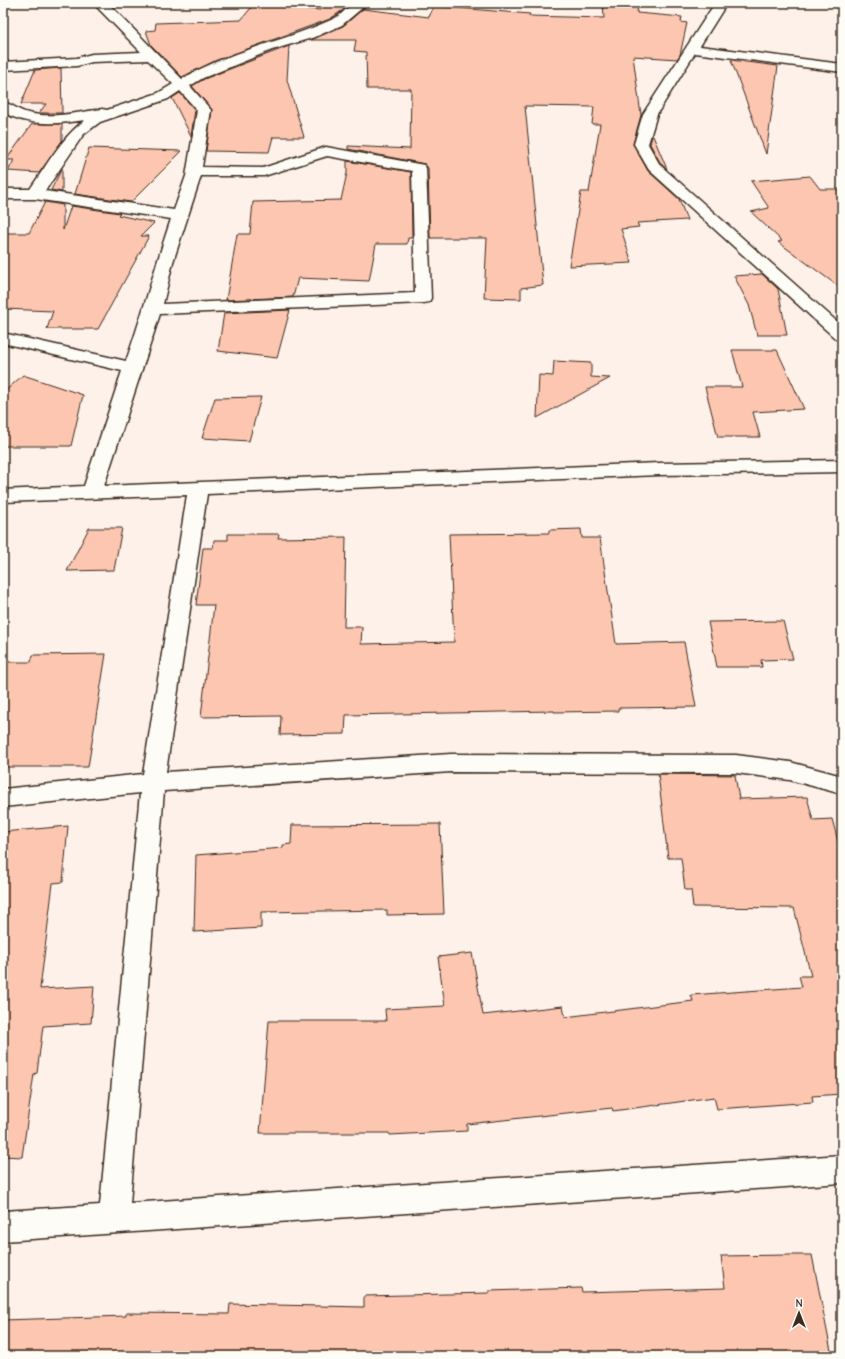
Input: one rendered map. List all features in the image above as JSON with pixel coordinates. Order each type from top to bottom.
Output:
[{"type":"street","points":[[92,492],[132,368],[153,309],[165,262],[194,172],[204,110],[197,99],[180,85],[151,56],[114,14],[99,3]]},
{"type":"street","points":[[35,194],[49,170],[78,132],[95,119],[163,96],[198,75],[267,47],[310,34],[338,22],[362,3]]},
{"type":"street","points":[[721,3],[650,114],[641,144],[654,166],[842,335]]},
{"type":"street","points":[[692,49],[842,68]]},
{"type":"street","points":[[3,66],[77,62],[92,58],[151,56]]},
{"type":"street","points":[[3,106],[14,114],[26,118],[43,120],[115,111]]},
{"type":"street","points":[[153,309],[423,298],[419,168],[326,151],[264,172],[194,172]]},
{"type":"street","points":[[3,194],[35,194],[180,216]]},
{"type":"street","points":[[3,338],[132,368]]},
{"type":"street","points":[[3,496],[659,469],[842,466]]},
{"type":"street","points":[[114,1218],[153,783],[198,487]]},
{"type":"street","points":[[3,798],[189,779],[451,763],[736,764],[770,766],[806,774],[842,785]]},
{"type":"street","points":[[3,1226],[842,1169]]},
{"type":"building","points":[[255,3],[320,10],[326,4],[347,7],[330,19],[217,60],[182,77],[151,45],[146,31],[155,30],[156,23],[241,20]]},
{"type":"building","points":[[603,3],[638,3],[637,13],[682,17],[681,22],[687,23],[680,55],[677,59],[633,56],[641,115],[633,144],[648,171],[679,199],[687,220],[637,223],[639,227],[621,229],[632,263],[569,266],[581,192],[589,192],[600,124],[592,124],[594,107],[525,106],[543,285],[521,288],[521,299],[484,298],[487,238],[430,238],[428,168],[425,164],[348,149],[348,146],[410,149],[411,89],[367,89],[366,52],[354,51],[356,40],[311,40],[343,26],[363,9],[429,17],[434,6],[530,14],[529,16],[604,18]]},
{"type":"building","points":[[289,46],[287,80],[304,137],[273,137],[269,152],[206,151],[212,110],[192,86],[204,79]]},
{"type":"building","points":[[731,60],[778,66],[766,154]]},
{"type":"building","points":[[61,68],[62,113],[39,113],[46,104],[21,104],[35,70]]},
{"type":"building","points":[[180,93],[195,110],[191,136],[172,98]]},
{"type":"building","points":[[32,124],[62,124],[62,141],[39,173],[8,171],[14,160],[6,160]]},
{"type":"building","points":[[652,136],[667,169],[661,164],[650,144]]},
{"type":"building","points":[[89,148],[182,151],[131,202],[75,194]]},
{"type":"building","points":[[347,161],[411,172],[412,238],[408,238],[407,244],[376,244],[369,281],[298,278],[293,297],[226,300],[237,234],[250,234],[253,202],[341,200],[347,173]]},
{"type":"building","points":[[62,168],[62,192],[51,190]]},
{"type":"building","points":[[810,176],[820,189],[842,189],[842,289],[778,242],[782,241],[751,212],[769,208],[751,181]]},
{"type":"building","points":[[45,202],[63,205],[63,230],[71,206],[120,213],[118,215],[154,223],[141,236],[149,236],[98,329],[47,329],[53,311],[3,309],[3,233],[29,233]]},
{"type":"building","points":[[762,274],[778,289],[787,335],[757,335],[749,305],[734,276]]},
{"type":"building","points":[[290,310],[277,358],[218,351],[224,313]]},
{"type":"building","points":[[732,350],[777,350],[804,409],[753,412],[760,437],[718,437],[705,387],[742,387]]},
{"type":"building","points":[[554,361],[591,363],[591,377],[610,378],[537,418],[539,375],[553,376]]},
{"type":"building","points":[[23,375],[83,395],[71,446],[3,446],[3,393]]},
{"type":"building","points":[[261,397],[249,441],[202,438],[215,398]]},
{"type":"building","points":[[89,528],[122,528],[114,570],[67,571]]},
{"type":"building","points":[[581,529],[582,538],[600,538],[616,644],[684,642],[696,707],[618,708],[618,711],[346,715],[345,734],[280,735],[281,716],[201,717],[214,605],[196,605],[203,548],[213,548],[214,540],[228,540],[228,534],[279,534],[278,538],[346,537],[344,627],[362,627],[361,644],[454,642],[449,534],[549,533],[549,530]]},
{"type":"building","points":[[783,621],[793,659],[761,660],[762,667],[717,667],[708,622]]},
{"type":"building","points":[[106,654],[88,767],[3,767],[3,662],[31,662],[33,655]]},
{"type":"building","points":[[658,774],[735,775],[739,799],[807,797],[813,820],[832,819],[842,856],[842,1094],[812,1096],[813,1102],[717,1109],[714,1097],[613,1111],[612,1108],[467,1124],[467,1131],[390,1135],[389,1133],[260,1133],[269,1021],[386,1021],[385,1009],[445,1006],[438,957],[472,953],[483,1015],[563,1006],[565,1017],[693,1001],[691,995],[802,987],[799,976],[811,976],[794,908],[693,907],[691,890],[685,890],[681,858],[668,858]]},
{"type":"building","points":[[440,824],[444,914],[387,915],[387,910],[261,912],[261,928],[194,932],[196,855],[283,848],[283,845],[291,844],[292,825]]},
{"type":"building","points":[[68,826],[63,882],[53,883],[40,989],[94,986],[91,1023],[43,1026],[37,1073],[34,1074],[22,1157],[3,1156],[3,832]]},
{"type":"building","points":[[812,1255],[832,1356],[3,1356],[3,1320],[126,1316],[126,1313],[229,1314],[230,1304],[364,1307],[364,1296],[489,1293],[489,1291],[581,1288],[582,1292],[725,1288],[721,1256]]}]
